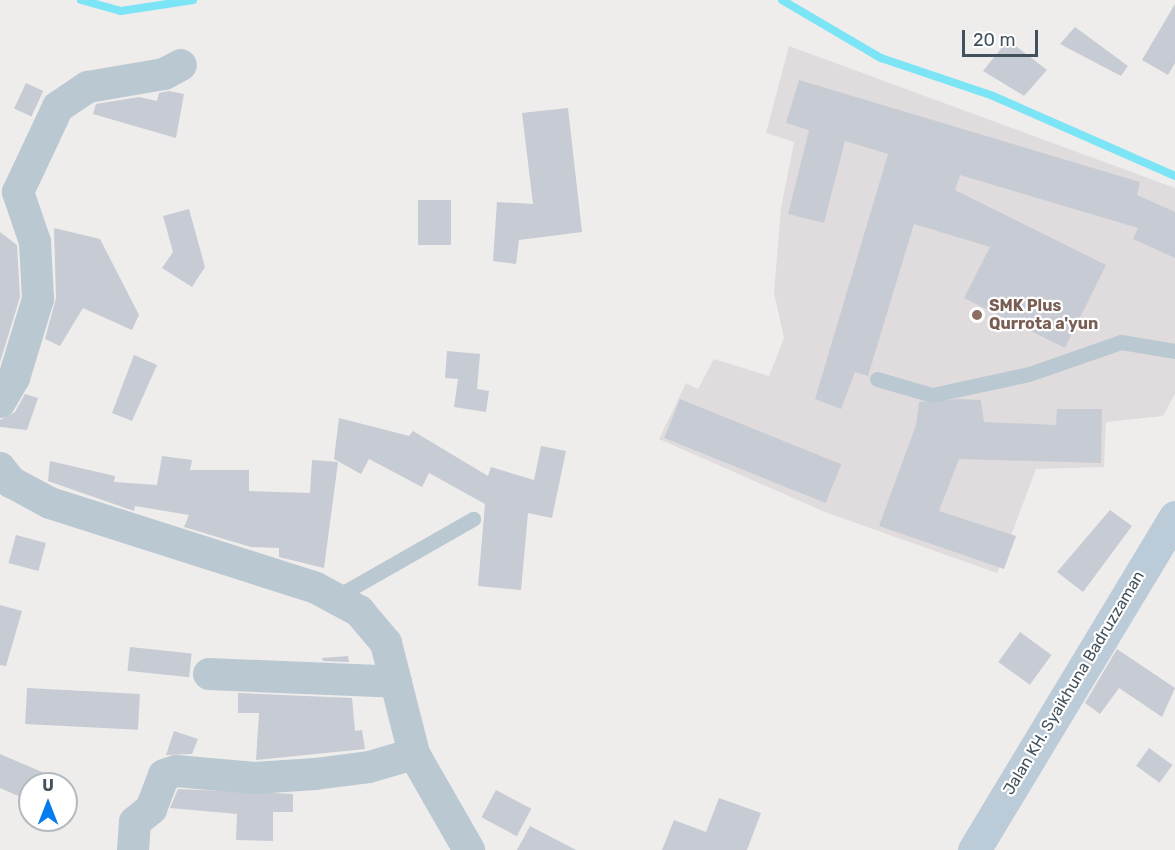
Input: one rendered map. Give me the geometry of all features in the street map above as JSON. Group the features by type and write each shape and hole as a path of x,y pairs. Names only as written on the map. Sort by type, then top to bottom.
{"main road":[{"name":"Jalan KH. Syaikhuna Badruzzaman","path":"974,850 1175,517"}],"street":[{"path":"0,402 14,378 38,299 35,242 18,192 58,107 88,87 164,74 180,65"},
{"path":"0,468 11,482 50,503 336,597 373,624 386,643 414,754 469,850"},
{"path":"209,674 396,682"},
{"path":"133,850 135,822 151,809 164,775 176,771 255,778 315,774 369,767 414,754"}],"lane":[{"path":"877,379 932,395 1029,374 1121,342 1175,351"},
{"path":"336,597 473,519"}],"shaded area":[{"name":"SMK Plus Qurrota a'yun","path":"789,46 1175,188 1175,394 1163,416 1106,422 1104,467 1036,469 997,573 825,512 659,439 686,383 698,389 714,359 769,376 784,338 774,293 781,208 794,142 766,133"}],"building":[{"path":"1175,4 1175,63 1168,75 1142,60"},
{"path":"1075,27 1128,66 1121,76 1060,44"},
{"path":"1008,40 1047,70 1024,96 983,71"},
{"path":"799,80 1140,182 1137,195 1175,212 1175,258 1133,239 1138,228 960,175 955,190 1106,265 1065,348 964,298 990,247 914,224 868,376 855,372 841,409 815,399 888,154 845,141 824,223 788,214 809,130 786,123"},
{"path":"26,83 43,91 31,116 14,108"},
{"path":"169,91 184,94 176,138 93,114 96,104 139,97 157,101 159,93"},
{"path":"568,108 582,232 519,240 516,264 493,261 497,202 533,204 522,113"},
{"path":"418,200 451,200 451,245 418,245"},
{"path":"189,209 205,267 192,287 162,268 173,252 163,216"},
{"path":"54,228 100,239 139,315 132,330 83,308 60,346 45,339 56,298"},
{"path":"0,232 17,245 20,297 0,362"},
{"path":"447,351 480,354 477,389 489,391 486,412 454,407 458,379 445,378"},
{"path":"134,355 157,365 132,421 112,413"},
{"path":"25,394 38,398 27,430 0,427 0,420 15,412"},
{"path":"680,399 841,464 826,503 664,438"},
{"path":"981,400 984,422 1056,425 1057,409 1102,409 1101,463 959,459 939,511 1016,536 1004,569 879,526 916,425 919,402"},
{"path":"339,418 409,436 413,431 488,476 491,467 534,480 541,446 566,451 552,518 528,513 521,590 478,586 485,504 429,473 422,487 369,459 361,474 334,459"},
{"path":"162,456 192,460 190,470 249,470 249,491 310,493 312,460 338,462 324,568 279,557 279,548 251,547 184,527 189,515 135,506 134,511 48,481 50,461 115,476 114,482 157,485"},
{"path":"1110,510 1132,526 1083,592 1057,572"},
{"path":"16,535 46,543 38,571 8,563"},
{"path":"0,605 22,611 6,666 0,665"},
{"path":"1020,632 1052,655 1030,685 998,662"},
{"path":"130,647 192,653 189,677 127,671"},
{"path":"1117,649 1175,688 1162,717 1119,688 1100,714 1085,703"},
{"path":"348,656 349,662 323,661 322,658"},
{"path":"27,688 140,694 138,730 25,724"},
{"path":"238,693 352,698 355,731 362,730 365,749 256,760 259,713 238,713"},
{"path":"174,731 198,739 192,754 166,755"},
{"path":"1149,748 1172,765 1160,783 1136,766"},
{"path":"0,754 42,772 18,772 18,796 0,788"},
{"path":"178,789 293,794 293,812 273,812 273,841 236,840 237,814 170,808"},
{"path":"496,790 531,809 517,836 481,817"},
{"path":"719,798 761,813 747,850 662,850 674,820 706,832"},
{"path":"530,826 576,850 517,850"}],"waterway":[{"path":"81,0 121,11 193,0"},
{"path":"782,0 881,58 993,96 1175,176"}],"place":[{"name":"SMK Plus Qurrota a'yun","path":"977,315"}]}
